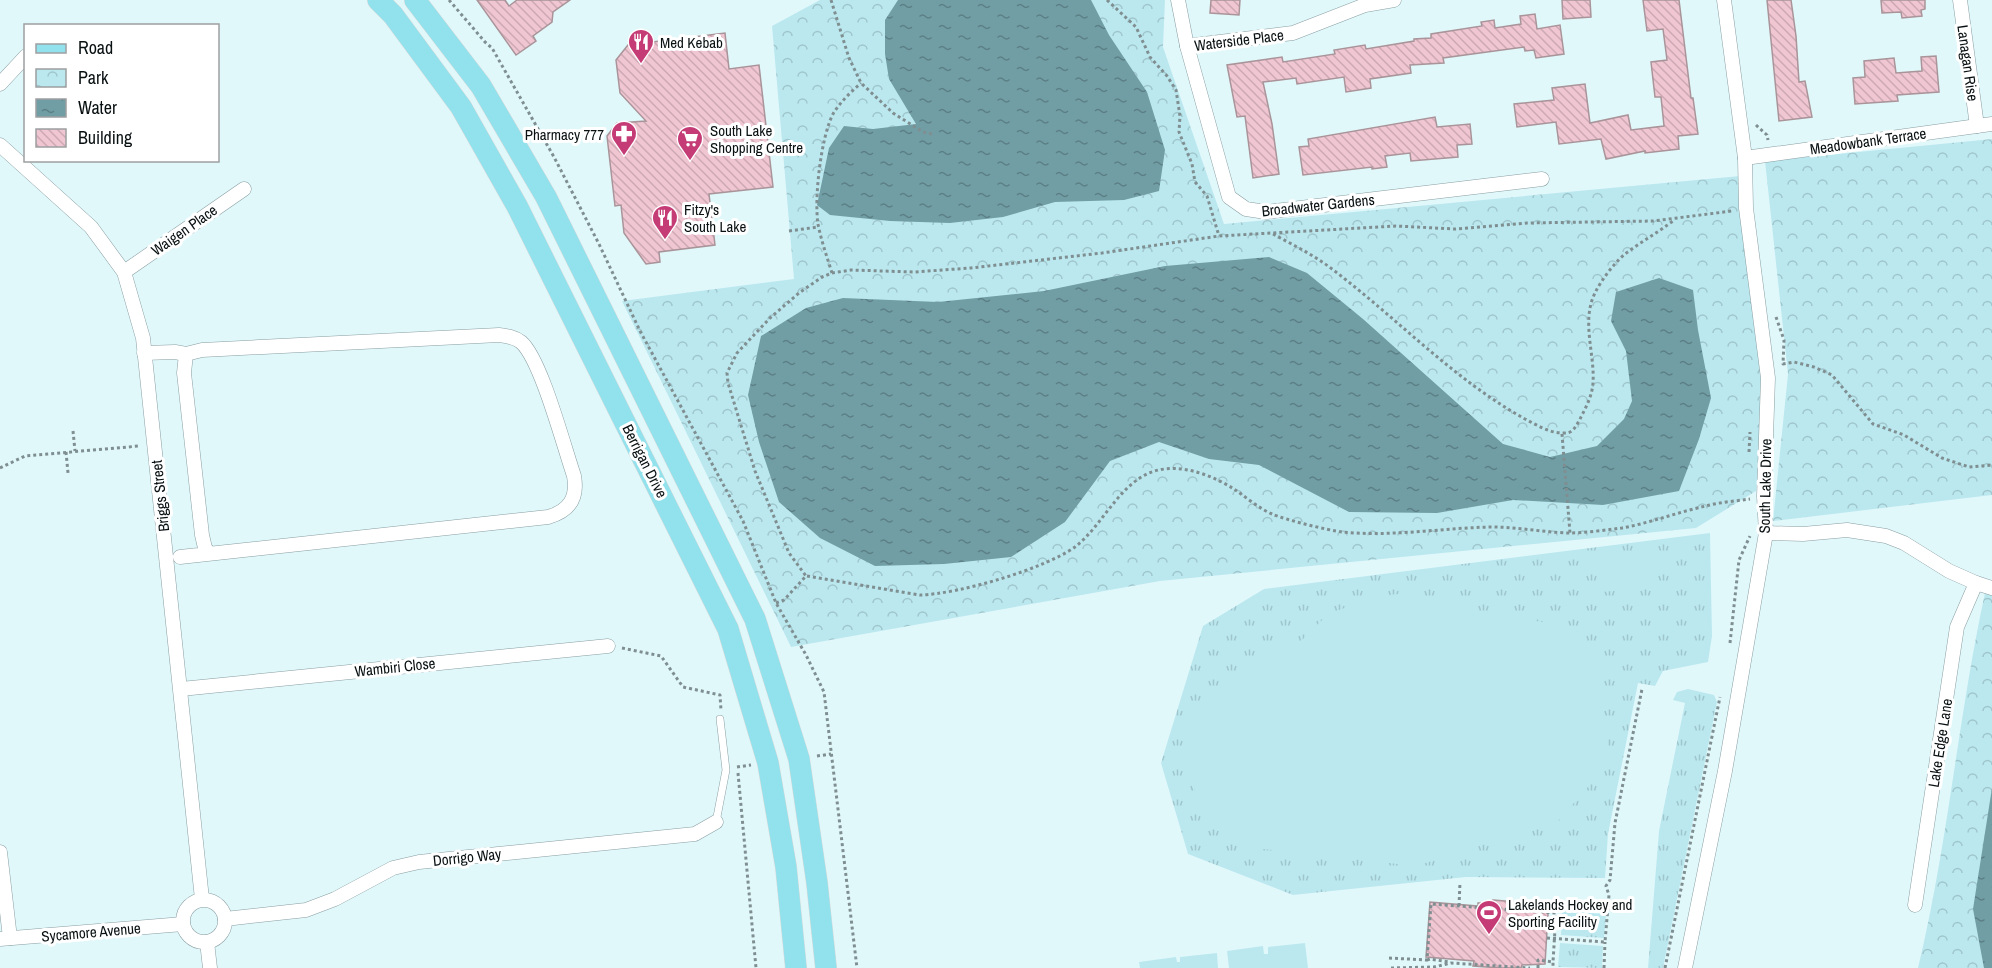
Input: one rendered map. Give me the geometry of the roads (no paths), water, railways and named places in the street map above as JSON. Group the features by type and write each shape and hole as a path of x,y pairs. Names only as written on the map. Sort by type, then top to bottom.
{"main road":[{"name":"Berrigan Drive","path":"378,0 393,15 461,107 517,206 728,629 768,763 786,867 796,968"},
{"name":"Berrigan Drive","path":"415,0 481,86 546,197 755,619 799,759 817,883 826,968"},
{"path":"562,296 588,282"}],"street":[{"path":"393,15 409,0"},
{"name":"Broadwater Gardens","path":"1178,0 1187,46 1229,197 1239,205 1252,211 1266,212 1542,179"},
{"name":"Waterside Place","path":"1187,46 1293,33 1366,2 1394,0"},
{"name":"South Lake Drive","path":"1685,968 1725,771 1764,496 1768,378 1746,208 1745,158 1725,0"},
{"name":"Lanagan Rise","path":"1960,0 1977,126"},
{"path":"0,84 24,58"},
{"name":"Meadowbank Terrace","path":"1745,158 1992,124"},
{"name":"Briggs Street","path":"0,145 91,228 124,272 143,338 202,899"},
{"name":"Waigen Place","path":"124,272 244,189"},
{"path":"144,353 186,354 202,350 508,336 519,340 534,358 574,476 576,489 568,507 548,517 180,557"},
{"path":"186,354 184,373 202,535 205,548 209,553"},
{"path":"1759,532 1803,534 1847,530 1886,536 1904,543 1949,571 1992,588"},
{"name":"Lake Edge Lane","path":"1915,905 1957,627 1976,583"},
{"name":"Wambiri Close","path":"181,689 608,646"},
{"name":"Dorrigo Way","path":"225,919 306,910 335,900 393,868 419,862 695,834 716,822"},
{"path":"0,852 5,939"},
{"path":"202,899 218,904 225,919 221,934 207,942 191,938 183,924 187,907 196,900 202,899"},
{"name":"Sycamore Avenue","path":"5,939 183,924"},
{"path":"207,942 210,968"}],"lane":[{"path":"716,822 726,770 720,719"}],"water":[{"path":"898,0 1091,0 1109,35 1147,92 1165,150 1159,191 1124,200 1055,202 1003,217 950,223 890,221 830,215 817,205 829,148 844,126 873,129 916,124 889,79 885,54 885,20"},
{"path":"1269,257 1307,273 1363,319 1503,444 1550,457 1597,446 1624,419 1632,401 1626,351 1611,321 1616,292 1659,278 1693,290 1711,398 1699,439 1679,491 1603,505 1513,500 1437,513 1349,512 1259,465 1209,459 1159,442 1110,461 1065,522 1011,557 944,564 875,566 820,538 779,502 759,442 748,395 761,336 806,308 843,298 938,302 1044,291 1165,266"},
{"path":"1992,788 1992,968 1984,968 1973,909"}],"place":[{"name":"Med Kebab","path":"641,65"},
{"name":"Pharmacy 777","path":"624,157"},
{"name":"South Lake Shopping Centre","path":"690,162"},
{"name":"Fitzy's South Lake","path":"665,241"},
{"name":"Lakelands Hockey and Sporting Facility","path":"1489,936"}]}
